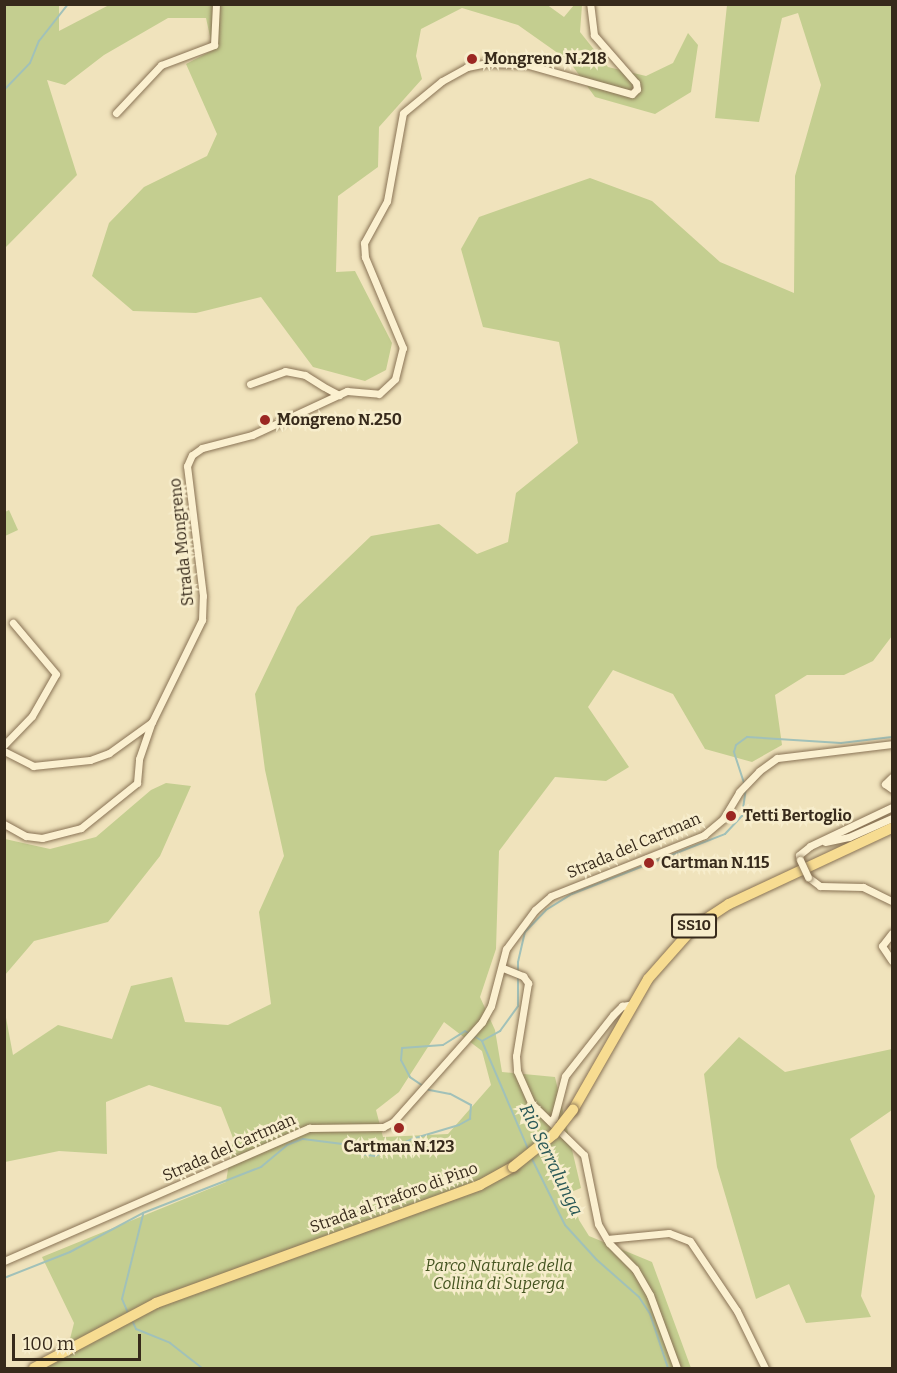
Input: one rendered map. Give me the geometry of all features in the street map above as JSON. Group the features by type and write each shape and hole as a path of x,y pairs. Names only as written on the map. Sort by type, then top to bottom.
{"main road":[{"name":"Strada al Traforo di Pino","path":"34,1368 156,1303 480,1185 513,1167 554,1134 573,1110 633,1004 661,961 710,914 892,828"}],"street":[{"path":"116,113 161,65 214,45 216,4"},
{"name":"Strada Mongreno","path":"4,824 26,836 42,837 81,828 132,790 152,722 199,631 203,614 189,460 202,448 252,435 347,391 379,394 389,387 403,348 365,257 364,243 387,201 403,113 442,81 467,67 487,63 525,64 632,94 638,89 636,83 594,35 590,4"},
{"path":"250,384 285,371 304,375 339,395"},
{"path":"4,745 32,716 56,674 13,623"},
{"path":"4,751 33,766 90,760 109,753 152,722"},
{"name":"Strada del Cartman","path":"4,1261 309,1128 383,1127 393,1122 476,1028 490,1006 503,968 506,949 535,910 551,896 704,835 723,819 739,792 759,771 777,758 793,754 870,750 892,744"},
{"path":"892,777 885,784 892,789"},
{"path":"892,807 810,846 799,855 808,877 820,886 863,887 892,902"},
{"path":"810,846 849,837 892,818"},
{"path":"892,933 882,945 892,961"},
{"path":"503,968 523,976 528,983 516,1056 517,1071 531,1103 584,1155 598,1224 607,1239 635,1269 650,1294 677,1368"},
{"path":"550,1121 554,1118 565,1076 613,1015 622,1006 633,1004"},
{"path":"607,1239 669,1233 690,1241 737,1311 765,1368"}],"green space":[{"path":"546,4 564,17 574,5 582,5 580,32 608,67 646,76 673,63 688,33 698,45 691,92 655,114 595,97 569,61 518,25 462,8 421,29 416,56 422,79 379,127 378,167 338,196 336,272 355,271 392,343 386,370 365,381 313,367 261,297 196,313 133,311 92,276 109,223 144,187 207,156 217,134 186,64 213,50 206,18 168,18 104,55 65,85 47,80 77,175 5,248 5,5 59,5 59,31 109,5"},
{"name":"Parco Naturale della Collina di Superga","path":"727,5 892,5 892,636 873,661 844,675 807,675 775,695 782,745 752,762 705,749 673,694 613,670 588,707 629,767 606,781 555,777 499,851 496,949 480,997 495,1030 502,1072 555,1077 581,1188 571,1192 579,1220 589,1236 652,1262 691,1368 41,1368 66,1355 74,1323 42,1257 226,1182 233,1138 221,1107 149,1085 106,1102 107,1154 59,1151 5,1162 4,1007 13,1055 58,1025 112,1039 131,986 172,977 185,1022 228,1025 271,1004 259,912 284,856 265,770 255,694 297,607 371,536 439,524 477,554 508,542 516,493 578,443 559,342 483,327 461,249 479,217 590,178 652,201 720,262 794,293 795,176 821,85 798,13 782,18 759,122 715,118","holes":["444,1022 482,1051 491,1085 448,1134 383,1137 376,1110 399,1092"]},
{"path":"9,510 18,530 5,536 5,512"},
{"path":"166,783 191,786 160,856 108,922 34,941 5,975 5,839 50,849 96,837 151,790"},
{"path":"739,1037 785,1072 892,1049 892,1110 850,1139 875,1196 861,1296 871,1317 806,1323 789,1284 756,1299 717,1167 704,1074"}],"waterway":[{"path":"4,90 30,63 39,41 68,4"},
{"path":"744,783 734,752 736,745 747,737 841,743 892,737"},
{"path":"482,1041 500,1031 518,1006 518,962 525,932 546,910 572,894 725,834 742,816 746,789"},
{"path":"4,1278 70,1252 143,1213 261,1167 287,1145 303,1139 343,1144 361,1154 375,1156 412,1139 459,1125 470,1119 471,1105 450,1094 429,1090 410,1077 401,1060 402,1048 443,1045 465,1031 482,1041"},
{"name":"Rio Serralunga","path":"482,1041 528,1149"},
{"name":"Rio Serralunga","path":"531,1157 565,1225 597,1260 639,1297 650,1314 668,1368"},
{"path":"128,1313 122,1299 143,1215"},
{"path":"132,1320 136,1329 170,1343 202,1368"}],"place":[{"name":"Mongreno N.218","path":"472,59"},
{"name":"Mongreno N.250","path":"265,420"},
{"name":"Tetti Bertoglio","path":"731,816"},
{"name":"Cartman N.115","path":"649,863"},
{"name":"Cartman N.123","path":"399,1128"}]}
